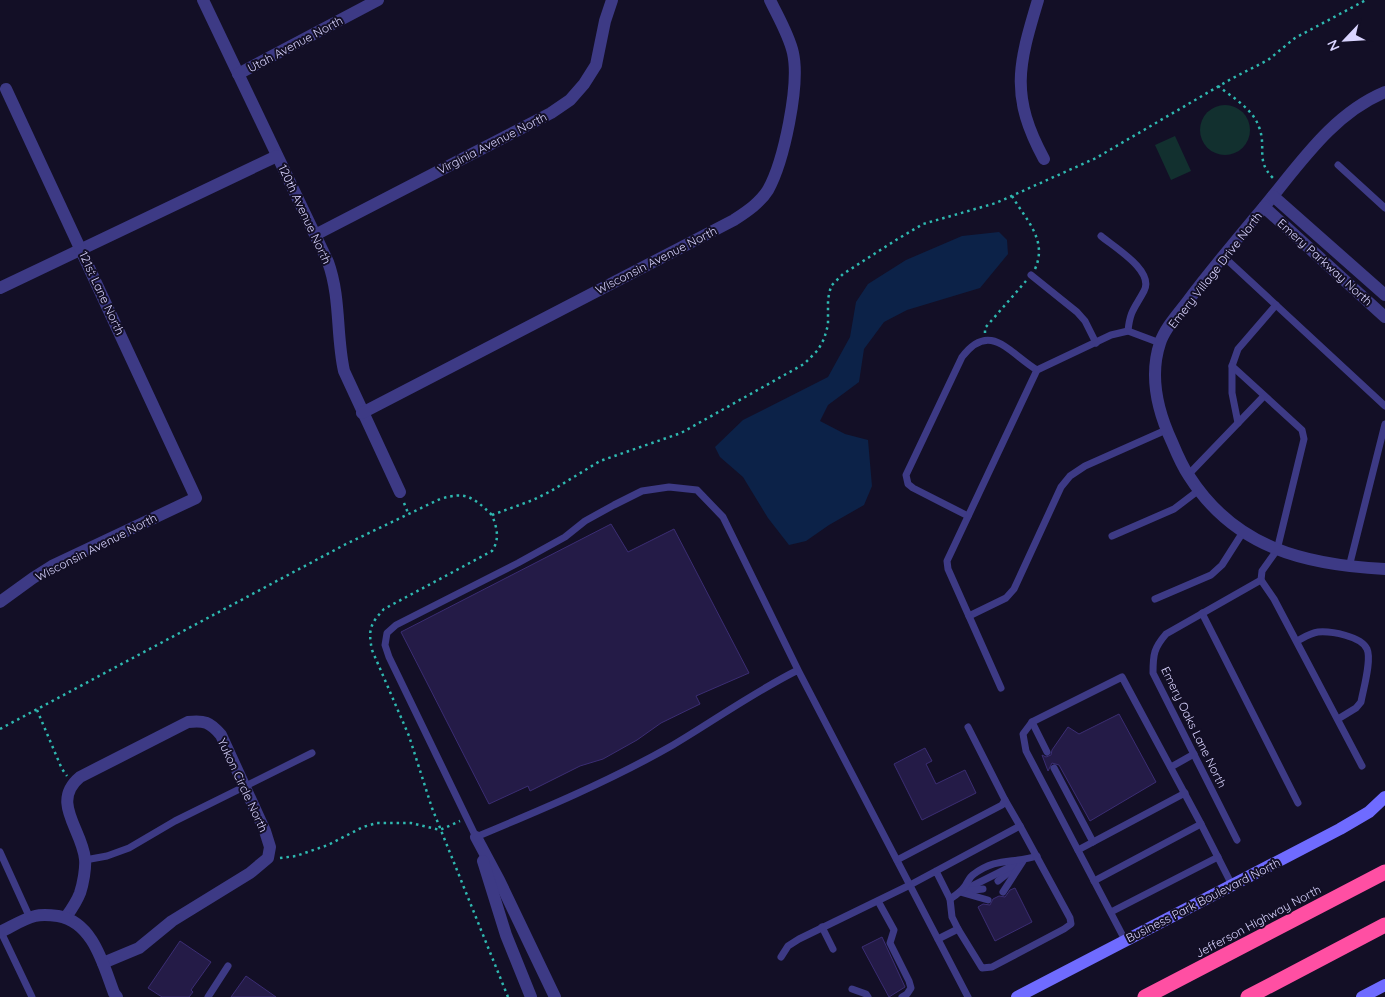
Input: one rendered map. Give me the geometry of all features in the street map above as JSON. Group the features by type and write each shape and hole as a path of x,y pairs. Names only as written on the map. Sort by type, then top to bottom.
{"highway":[{"name":"Jefferson Highway North","path":"1145,997 1385,872"},
{"path":"1248,997 1385,925"}],"street":[{"name":"120th Avenue North","path":"203,0 333,276 338,309 342,364 351,389 400,492"},
{"name":"Utah Avenue North","path":"238,74 378,0"},
{"name":"Virginia Avenue North","path":"315,235 551,113 570,100 584,84 596,65 605,21 612,0"},
{"name":"Wisconsin Avenue North","path":"362,413 734,220 752,208 767,192 777,170 783,149 796,70 793,51 770,0"},
{"path":"1038,0 1021,63 1020,90 1027,124 1044,160"},
{"name":"121st Lane North","path":"6,89 196,498"},
{"name":"Emery Village Drive North","path":"1385,93 1360,104 1337,123 1305,156 1223,256 1174,319 1160,343 1156,385 1159,408 1166,430 1188,475 1218,512 1258,542 1277,550 1330,564 1385,569"},
{"path":"0,288 277,156"},
{"name":"Emery Parkway North","path":"1277,191 1385,295"},
{"name":"Emery Parkway North","path":"1264,207 1385,317"},
{"name":"Wisconsin Avenue North","path":"0,602 52,566 196,498"},
{"name":"Yukon Circle North","path":"72,783 170,730 188,722 200,720 214,726 221,735 265,831 270,847 268,858"},
{"path":"66,917 80,893 85,860 80,840 66,803 67,793 72,783"},
{"name":"Business Park Boulevard North","path":"1017,997 1340,829 1368,812 1385,797"},
{"path":"476,837 506,934 531,997"},
{"path":"476,837 499,880 555,997"},
{"path":"103,964 139,948 172,921 250,873 268,858"},
{"path":"1,932 38,915 66,917 76,922 92,939 117,997"},
{"path":"1362,997 1385,985"}],"lane":[{"path":"1338,165 1385,208"},
{"path":"1101,236 1139,268 1146,279 1147,286 1131,312 1128,331"},
{"path":"1223,256 1385,406"},
{"path":"1031,275 1077,312 1085,321 1096,342"},
{"path":"1238,423 1232,393 1232,366 1238,349 1276,305"},
{"path":"1001,688 948,569 947,561 1037,370 1096,342 1128,331 1160,343"},
{"path":"968,516 913,488 908,484 906,475 962,357 969,348 977,342 992,340 1002,344 1037,370"},
{"path":"1232,366 1302,430 1304,439 1277,550 1262,571 1261,580 1274,599 1362,766"},
{"path":"1188,475 1264,396"},
{"path":"1349,567 1385,424"},
{"path":"970,616 1006,598 1014,589 1060,487 1070,476 1085,466 1166,430"},
{"path":"798,670 767,686 672,745 575,795 476,837 389,657 385,645 387,633 396,625 518,564 565,537 585,521 642,492 669,487 697,490 723,517 798,670 968,997"},
{"path":"1112,536 1174,509 1199,490"},
{"path":"1155,599 1211,575 1222,565 1243,532"},
{"name":"Emery Oaks Lane North","path":"1237,840 1153,673 1153,657 1156,645 1166,634 1261,580"},
{"path":"1202,613 1298,803"},
{"path":"1297,642 1318,632 1353,637 1361,641 1367,650 1368,658 1361,702 1356,708 1338,719"},
{"path":"1126,940 1026,750 1023,734 1032,722 1122,677 1171,766 1232,886"},
{"path":"1032,722 1047,752"},
{"path":"936,871 950,899 952,917 980,966 985,969 1071,924 1070,918 1005,800 968,727"},
{"path":"85,860 107,856 129,848 175,821 312,754"},
{"path":"1171,766 1194,754"},
{"path":"1054,768 1093,842"},
{"path":"1078,850 1185,793"},
{"path":"897,860 1002,806 1005,800"},
{"path":"1094,881 1201,824"},
{"path":"781,957 788,946 822,927 910,885 1020,826"},
{"path":"0,852 30,918"},
{"path":"950,899 1023,860 1037,856"},
{"path":"1111,912 1218,857"},
{"path":"960,892 972,875 993,863 1004,860 1023,860"},
{"path":"1023,860 1001,887 1023,860"},
{"path":"960,892 985,895"},
{"path":"878,900 894,930 890,943 909,981 910,988 907,994 902,997"},
{"path":"822,927 832,949"},
{"path":"938,940 958,928"},
{"path":"1,932 32,997"},
{"path":"208,997 228,966"},
{"path":"852,989 866,994 868,997"}],"path":[{"path":"492,515 533,500 600,461 680,433 798,368 818,350 824,340 828,325 829,290 843,274 923,224 976,210 1012,196 1105,153 1218,86 1268,60 1295,38 1366,0"},
{"path":"1218,86 1234,98 1255,119 1260,128 1262,138 1263,166 1277,191"},
{"path":"985,340 985,328 1031,275 1038,263 1040,254 1037,237 1012,196"},
{"path":"0,728 38,710 346,544 440,498 454,494 468,496 482,505 492,515 497,527 496,545 492,551 384,609 371,626 370,636 372,650 409,736 440,830 508,997"},
{"path":"38,710 62,768 72,783"},
{"path":"268,858 296,856 312,851 363,827 376,823 411,823 440,830 467,818"}],"green space":[{"path":"1220,105 1230,105 1243,112 1250,125 1250,135 1243,148 1230,155 1220,155 1211,151 1204,144 1200,135 1200,125 1204,116 1211,109"},
{"path":"1175,136 1191,171 1171,180 1155,145"}],"water":[{"path":"999,232 1007,240 1008,254 980,288 907,310 884,322 864,349 859,382 828,405 820,421 845,434 868,440 872,486 864,505 806,541 789,545 768,518 743,477 720,457 715,447 743,420 828,377 850,337 856,302 868,284 906,260 962,236"}],"building":[{"path":"611,524 628,552 674,529 749,673 696,696 700,704 661,723 637,740 603,759 580,766 530,791 528,786 489,804 401,632"},
{"path":"1119,714 1156,782 1090,821 1059,765 1052,763 1048,771 1042,755 1046,757 1051,755 1052,750 1068,727 1079,734"},
{"path":"925,748 932,761 926,764 936,784 965,770 976,793 922,820 894,764"},
{"path":"1015,888 1032,922 995,941 978,907 983,904 990,905 993,899 999,896 1005,897 1010,890"},
{"path":"882,937 905,987 889,997 862,947"},
{"path":"180,941 211,962 191,990 193,992 189,997 162,997 148,988"},
{"path":"246,976 276,997 231,997"}]}
